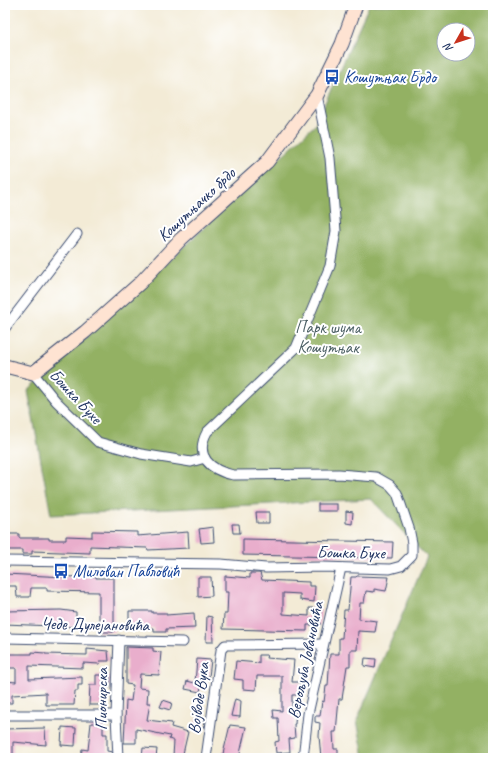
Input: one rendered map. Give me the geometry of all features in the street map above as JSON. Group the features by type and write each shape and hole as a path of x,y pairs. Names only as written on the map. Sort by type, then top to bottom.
{"street":[{"name":"Кошутњачко брдо","path":"33,373 84,332 140,283 181,239 262,167 317,95 342,44 356,5"},
{"path":"205,458 202,450 202,441 207,432 296,348 330,266 336,231 330,158 317,95"},
{"path":"5,328 77,234"},
{"path":"5,366 33,373"},
{"name":"Бошка Бухе","path":"5,561 221,564 266,568 390,569 401,566 412,555 409,528 397,493 390,485 376,477 339,474 233,475 217,470 205,458 191,462 156,456 98,442 56,401 33,373"},
{"name":"Верољуба Јовановића","path":"303,758 308,714 341,568"},
{"name":"Чеде Дулејановића","path":"5,638 183,642"},
{"name":"Пионирска","path":"118,640 116,715 118,758"},
{"name":"Војводе Вука","path":"206,758 221,650 225,645 323,644"},
{"path":"5,715 116,715"}],"green space":[{"name":"Парк шума Кошутњак","path":"369,5 493,5 493,758 364,758 357,720 427,557 371,499 51,515 28,391 315,125"}],"building":[{"path":"318,504 337,504 337,511 318,511"},
{"path":"346,511 353,512 352,524 346,523"},
{"path":"256,512 269,512 269,523 257,523"},
{"path":"232,524 239,524 240,533 233,533"},
{"path":"213,527 214,542 201,543 199,529"},
{"path":"92,531 137,532 137,536 188,532 189,548 148,550 147,548 90,546 90,553 32,551 32,554 22,554 22,550 5,550 5,538 8,538 8,534 19,534 19,538 49,538 49,540 66,540 66,536 92,537"},
{"path":"243,539 393,542 392,558 243,555"},
{"path":"250,573 260,573 262,580 309,582 309,586 315,586 314,602 300,600 300,594 283,593 283,614 309,616 309,608 321,608 320,625 307,625 307,631 223,629 224,614 227,614 228,592 225,592 225,576 250,578"},
{"path":"5,574 66,577 96,576 96,578 114,578 114,632 99,632 99,592 47,591 47,588 31,588 30,597 17,597 16,586 5,586"},
{"path":"198,577 211,577 212,596 198,597"},
{"path":"351,577 389,577 386,591 374,589 374,592 366,591 364,603 360,603 359,619 377,621 375,632 358,631 357,650 350,650 350,666 347,666 342,699 339,699 336,732 333,732 334,749 338,749 338,758 321,758 319,736 320,723 315,722 315,716 320,716 326,686 328,686 330,654 339,654 339,638 342,638 344,610 348,610"},
{"path":"61,610 76,612 76,627 5,624 5,611"},
{"path":"129,611 152,611 152,613 166,613 166,615 194,613 195,628 166,629 166,632 154,632 154,628 129,628"},
{"path":"207,616 212,617 213,642 206,642"},
{"path":"126,647 153,648 153,651 161,652 159,675 140,674 139,688 148,689 147,703 150,703 147,720 172,723 171,727 188,732 182,758 173,756 174,741 169,739 170,736 136,729 136,743 124,743 126,700 131,701 133,685 126,684"},
{"path":"87,649 108,651 109,661 100,661 99,664 83,663 83,668 29,666 29,679 82,677 82,685 78,685 78,691 75,691 74,705 46,705 46,693 12,695 12,703 5,703 5,681 16,682 16,668 5,668 5,654 32,654 32,652 45,654 87,655"},
{"path":"259,655 267,655 266,658 294,660 292,682 300,682 300,695 292,695 292,711 296,711 294,724 295,738 289,739 290,752 276,753 275,742 279,741 278,718 274,718 273,710 282,711 282,676 257,676 256,690 243,689 243,680 234,679 236,661 259,663"},
{"path":"365,658 376,659 375,668 364,666"},
{"path":"197,659 211,660 209,677 203,676 200,692 185,689 187,681 195,683"},
{"path":"96,675 110,675 110,687 104,687 103,705 89,705 90,685 96,685"},
{"path":"235,699 241,701 240,717 231,716"},
{"path":"163,700 172,703 170,710 160,707"},
{"path":"197,718 205,720 204,727 195,725"},
{"path":"91,723 103,723 103,734 107,734 107,751 112,752 112,758 81,758 82,749 88,750"},
{"path":"230,725 246,727 239,758 222,758"},
{"path":"62,727 76,728 75,746 61,745"},
{"path":"45,728 46,745 13,742 13,758 5,758 5,729"},
{"path":"143,748 157,749 156,758 142,758"}],"place":[{"name":"Кошутњак Брдо","path":"332,77"},
{"name":"Милован Павловић","path":"61,571"}]}
